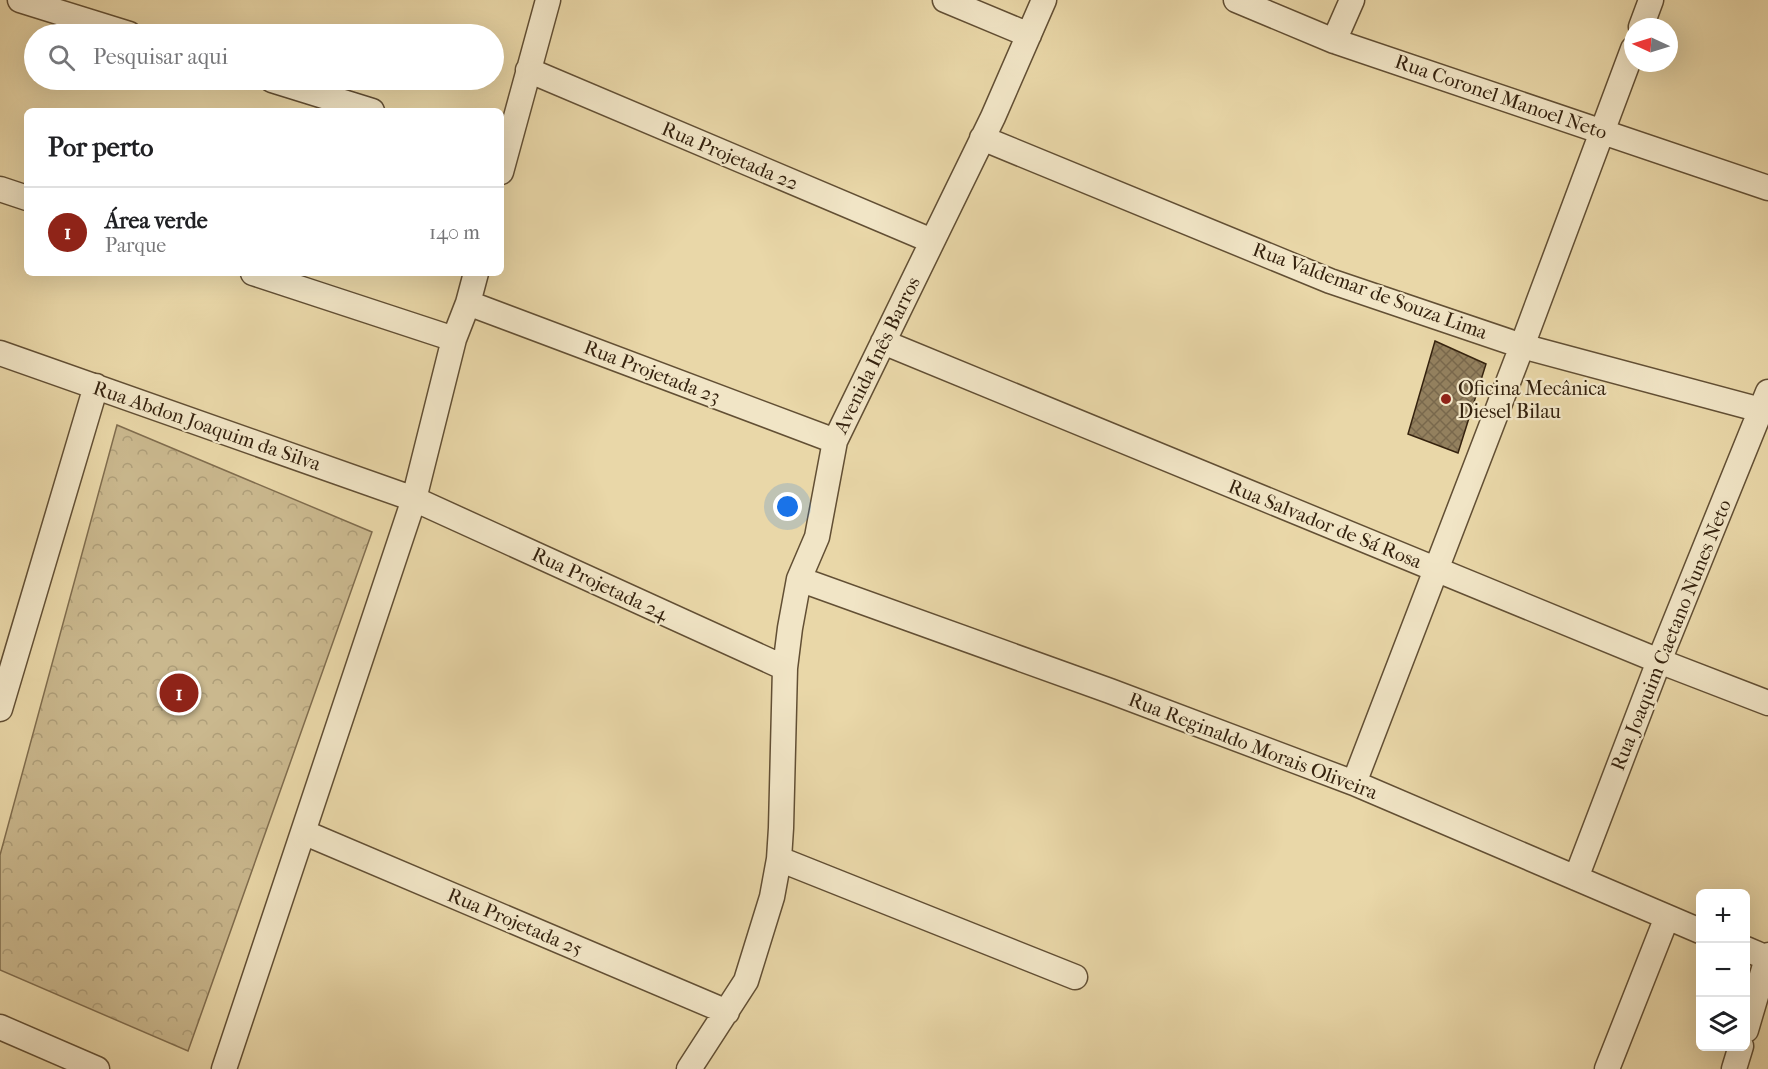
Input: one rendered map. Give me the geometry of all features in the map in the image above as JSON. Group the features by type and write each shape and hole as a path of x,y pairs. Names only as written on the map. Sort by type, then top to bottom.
{"street":[{"path":"20,0 97,24"},
{"path":"504,155 548,0"},
{"path":"945,0 1029,35"},
{"name":"Avenida Inês Barros","path":"689,1069 746,981 772,897 779,859 784,777 785,668 798,579 817,537 835,441 982,138 1044,0"},
{"name":"Rua Coronel Manoel Neto","path":"1236,0 1334,41 1768,189"},
{"path":"1334,41 1352,0"},
{"path":"1644,18 1651,0"},
{"name":"Rua Projetada 22","path":"528,70 932,241"},
{"path":"1354,783 1437,570 1625,72"},
{"path":"304,90 362,108"},
{"name":"Rua Valdemar de Souza Lima","path":"982,138 1330,281 1522,346 1766,404"},
{"path":"0,189 24,197"},
{"path":"262,276 454,339"},
{"path":"225,1069 414,499 454,339 475,276"},
{"name":"Rua Projetada 23","path":"468,303 835,441"},
{"name":"Rua Salvador de Sá Rosa","path":"883,342 1659,661 1768,703"},
{"name":"Rua Abdon Joaquim da Silva","path":"0,353 414,499"},
{"path":"0,708 96,386"},
{"name":"Rua Joaquim Caetano Nunes Neto","path":"1576,878 1659,661 1766,404"},
{"name":"Rua Projetada 24","path":"414,499 785,668"},
{"name":"Rua Reginaldo Morais Oliveira","path":"798,579 1087,682 1354,783 1696,929"},
{"name":"Rua Projetada 25","path":"303,832 727,1012"},
{"path":"779,859 1074,977"},
{"path":"1607,1069 1666,917"},
{"path":"1750,950 1768,957 1750,1017"},
{"path":"0,1027 97,1069"},
{"path":"1734,1069 1740,1051"}],"green space":[{"path":"117,425 372,532 188,1051 0,970 0,855"}],"building":[{"name":"Oficina Mecânica Diesel Bilau","path":"1435,341 1486,364 1458,453 1408,434"}],"place":[{"name":"Oficina Mecânica Diesel Bilau","path":"1446,399"},
{"name":"Área verde","path":"179,693"}]}
